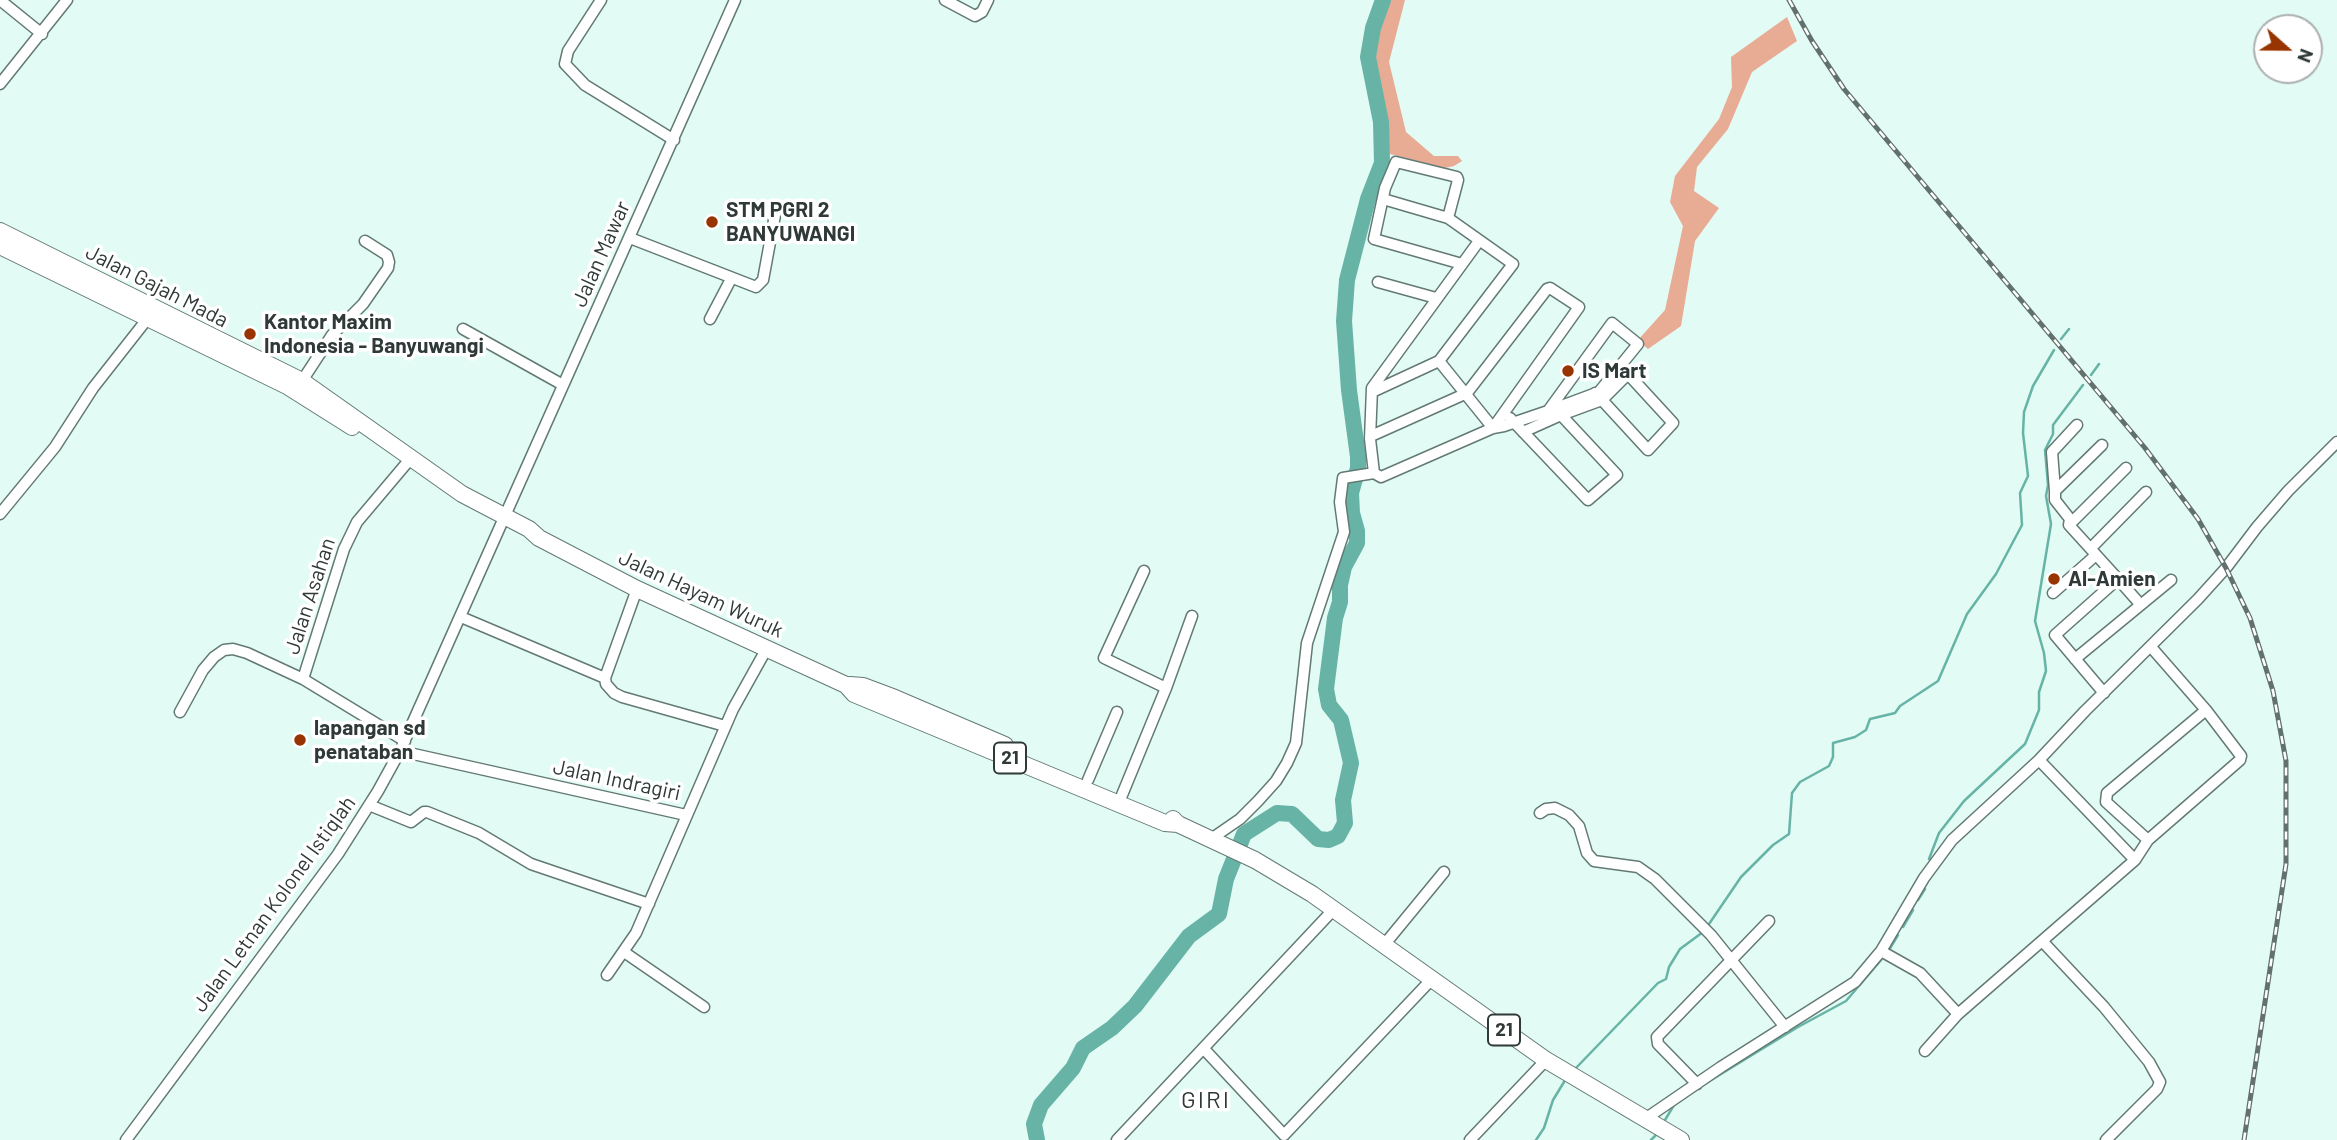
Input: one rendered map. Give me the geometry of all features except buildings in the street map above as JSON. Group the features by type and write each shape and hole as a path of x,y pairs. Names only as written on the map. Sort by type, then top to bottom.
{"highway":[{"name":"Jalan Gajah Mada","path":"0,232 302,381 407,462 503,521"},
{"name":"21","path":"0,246 308,398 407,462 449,499 480,515 503,521"},
{"name":"Jalan Hayam Wuruk","path":"503,521 532,531 539,538 637,589 846,685 854,694 1165,823 1178,824"},
{"name":"Jalan Hayam Wuruk","path":"846,685 856,684 895,698 1168,815 1178,824 1255,860 1335,908"},
{"name":"21","path":"1335,908 1431,980 1546,1060 1681,1140"}],"street":[{"path":"0,0 42,34"},
{"path":"0,84 67,0"},
{"path":"601,0 568,51 565,64 584,85 674,140"},
{"name":"Jalan Mawar","path":"503,521 735,0"},
{"path":"945,0 975,16 982,12 988,0"},
{"path":"1448,218 1457,177 1397,162 1382,199 1374,239 1462,264"},
{"path":"1372,392 1440,361 1513,264 1448,218 1382,199"},
{"path":"630,238 753,287 760,285 764,273 775,215"},
{"path":"302,381 332,335 363,304 388,268 387,255 365,241"},
{"path":"1369,474 1372,388 1479,241"},
{"path":"710,319 732,279"},
{"path":"1378,282 1436,298"},
{"path":"1371,436 1466,393 1550,288 1579,307 1493,428"},
{"path":"0,514 55,447 93,388 148,318"},
{"path":"1548,411 1612,323 1638,344 1602,388 1598,397"},
{"path":"463,329 563,385"},
{"path":"1440,361 1493,428"},
{"path":"1523,432 1598,397 1628,374 1673,423 1648,450 1598,397"},
{"path":"1216,841 1276,781 1296,743 1307,643 1344,532 1340,502 1343,477 1369,474 1381,477 1493,428 1598,397"},
{"path":"1503,411 1588,500 1617,475 1561,415"},
{"path":"2069,525 2070,519 2055,500 2052,452 2077,425"},
{"path":"1645,1119 1855,982 1881,951 1924,878 1952,839 2039,760 2151,647 2226,568 2288,491 2337,442"},
{"path":"2055,491 2102,445"},
{"name":"Jalan Asahan","path":"403,746 303,679 344,549 357,522 407,462"},
{"path":"2069,525 2126,468"},
{"path":"2053,593 2146,492"},
{"name":"Jalan Letnan Kolonel Istiqlah","path":"126,1140 338,854 369,805 403,746 503,521"},
{"path":"2069,525 2140,604"},
{"path":"1144,571 1104,658 1166,688"},
{"path":"2104,693 2056,637 2056,633 2118,579"},
{"path":"2078,661 2140,604 2171,580"},
{"path":"608,685 637,589"},
{"path":"1122,795 1192,616"},
{"path":"461,617 608,685 725,726"},
{"path":"1925,1051 1958,1014 2135,860 2148,840 2240,760 2241,756 2206,710 2151,647"},
{"name":"Jalan Indragiri","path":"403,746 686,815 733,709 767,648"},
{"path":"180,712 204,670 214,657 224,650 233,649 247,653 303,679"},
{"path":"2148,840 2106,802 2107,793 2206,710"},
{"path":"1088,780 1117,712"},
{"path":"2039,760 2135,860"},
{"path":"369,805 411,822 427,812 479,833 531,864 649,904"},
{"path":"1540,813 1555,808 1569,815 1580,830 1587,853 1592,859 1604,864 1632,866 1644,870 1673,895 1711,935 1784,1027"},
{"path":"607,975 636,933 686,815"},
{"path":"1384,945 1444,872"},
{"path":"1117,1140 1335,908"},
{"path":"1697,1084 1658,1044 1657,1037 1769,921"},
{"path":"2043,942 2104,1007 2149,1062 2160,1082 2157,1089 2106,1140"},
{"path":"1881,951 1920,973 1958,1014"},
{"path":"624,952 704,1007"},
{"path":"1204,1049 1287,1138 1431,980"},
{"path":"1470,1140 1546,1060"}],"shaded area":[{"path":"1383,0 1405,0 1389,62 1406,132 1434,156 1458,156 1462,161 1454,166 1445,168 1382,152 1381,122 1368,57 1373,28"},
{"path":"1787,17 1797,41 1752,72 1728,129 1697,167 1694,191 1719,208 1695,241 1681,326 1648,349 1638,340 1665,310 1683,226 1670,202 1675,176 1719,119 1732,87 1731,57"}],"waterway":[{"path":"1037,1140 1034,1124 1041,1105 1073,1068 1083,1048 1112,1028 1135,1006 1189,936 1219,914 1226,879 1244,834 1277,813 1292,814 1318,839 1329,840 1338,836 1345,823 1343,800 1351,763 1341,720 1329,705 1326,689 1335,618 1340,602 1340,585 1344,567 1357,543 1351,493 1358,457 1344,321 1347,280 1368,199 1382,163 1381,122 1368,57 1373,28 1383,0"},
{"path":"2061,339 2069,329"},
{"path":"1707,927 1741,877 1773,845 1789,834 1792,793 1800,782 1829,766 1833,757 1833,743 1855,737 1866,730 1870,719 1895,713 1900,706 1938,681 1967,614 1996,574 2022,525 2020,493 2028,476 2023,433 2024,412 2033,386 2054,350"},
{"path":"2091,375 2099,364"},
{"path":"1929,859 1939,833 1964,801 2025,744 2039,710 2039,692 2046,671 2035,621 2051,524 2046,496 2048,485 2045,450 2053,434 2053,425 2083,385"},
{"path":"1918,900 1925,889"},
{"path":"1903,927 1913,910"},
{"path":"1574,1070 1658,983 1666,979 1669,967 1680,949 1703,932"},
{"path":"1889,950 1898,935"},
{"path":"1703,1085 1846,1001 1881,960"},
{"path":"1536,1140 1564,1082"},
{"path":"1665,1120 1674,1105"},
{"path":"1651,1140 1656,1135"}],"railway":[{"path":"1789,0 1844,89 2145,448 2198,519 2250,618 2273,691 2286,761 2286,864 2244,1140"}],"place":[{"name":"STM PGRI 2 BANYUWANGI","path":"712,222"},
{"name":"Kantor Maxim Indonesia - Banyuwangi","path":"250,334"},
{"name":"IS Mart","path":"1568,371"},
{"name":"Al-Amien","path":"2054,579"},
{"name":"lapangan sd penataban","path":"300,740"}],"district":[{"name":"GIRI","path":"1206,1100"}]}
